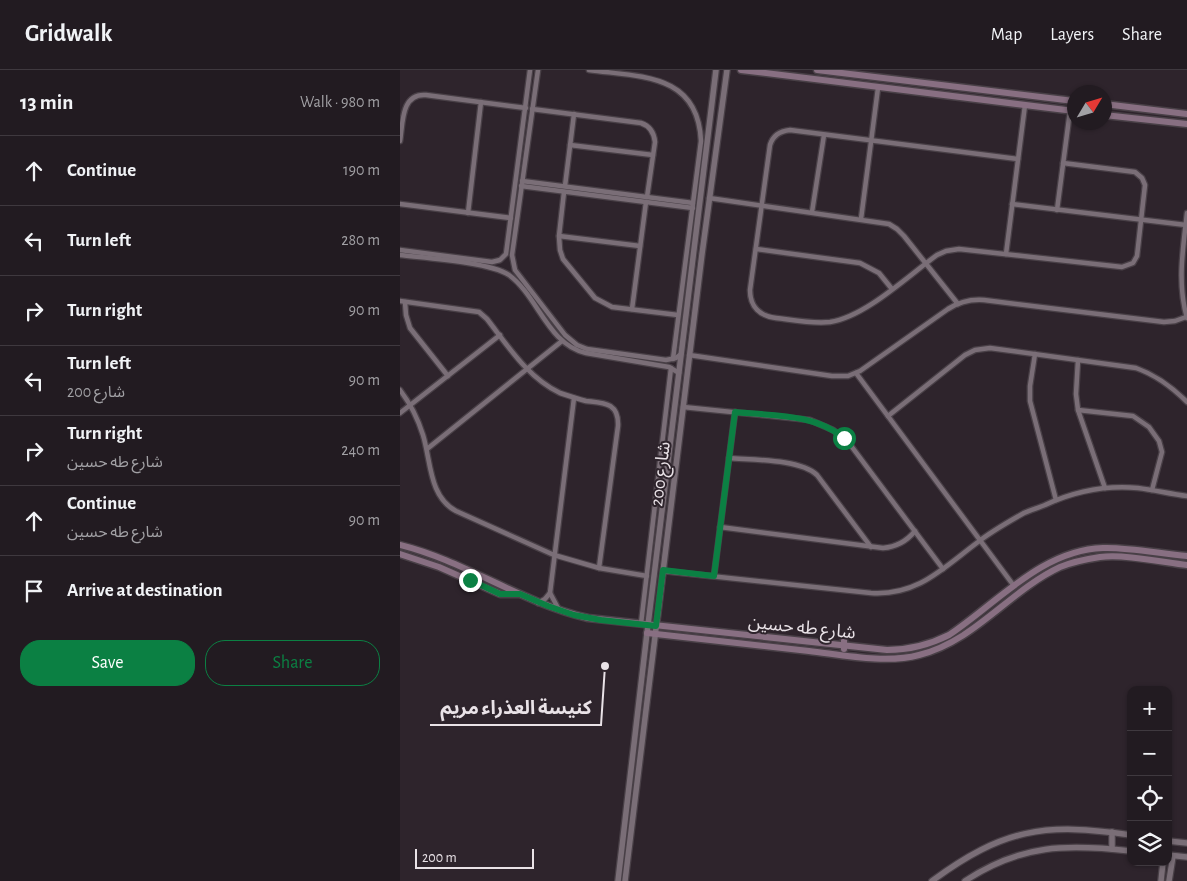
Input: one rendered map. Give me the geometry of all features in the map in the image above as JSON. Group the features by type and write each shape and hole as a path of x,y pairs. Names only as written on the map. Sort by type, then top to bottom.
{"main road":[{"path":"741,70 1067,110"},
{"path":"817,70 1067,99"},
{"path":"1112,105 1187,114"},
{"path":"1112,116 1187,124"},
{"name":"شارع طه حسين","path":"400,546 430,555 538,603 561,611 656,630 879,658 905,658 945,646 973,629 1045,575 1073,563 1102,557 1120,557 1187,565"},
{"name":"شارع طه حسين","path":"656,630 895,650 926,645 949,635 1014,586 1049,563 1074,553 1105,548 1187,556"},
{"path":"400,554 433,564 500,594 520,594"},
{"path":"844,637 844,655"}],"street":[{"path":"530,70 529,108 512,254 513,266 565,335 577,345 588,349 666,360 673,359 682,354"},
{"path":"400,250 496,261 506,254 529,108 538,70"},
{"path":"588,70 652,78 670,86 686,98 697,118 700,142 673,359"},
{"name":"شارع 200","path":"618,881 645,628 682,354 716,70"},
{"name":"شارع 200","path":"625,881 709,198 727,70"},
{"path":"861,219 878,88"},
{"path":"400,141 405,107 416,96 422,95 646,124 654,137 653,155 632,309"},
{"path":"468,213 482,102"},
{"path":"1006,254 1025,105"},
{"path":"574,114 559,236 559,246 564,259 595,298 612,307 678,315"},
{"path":"1018,159 787,130 781,132 774,137 770,144 750,297 756,309 767,316 815,322 835,321 859,312 926,263 942,253 958,248 1122,267 1128,266 1137,256 1145,185 1142,178 1135,172 1063,163"},
{"path":"1057,210 1069,130"},
{"path":"812,212 824,135"},
{"path":"570,145 653,155"},
{"path":"521,184 700,206"},
{"path":"709,198 885,223 897,229 958,304"},
{"path":"400,204 511,218"},
{"path":"1012,204 1186,225"},
{"path":"690,355 843,377 856,373 958,304 973,300 1164,322 1187,318 1180,280 1187,213"},
{"path":"559,236 640,246"},
{"path":"756,249 860,263 879,273 892,289"},
{"path":"400,255 485,266 502,271 516,281 567,346 579,352 672,368 679,372"},
{"path":"448,376 410,328 403,301 475,311 484,315 528,368 544,383 574,398 606,403 614,410 618,420 599,568"},
{"path":"400,413 500,335"},
{"path":"427,449 562,341"},
{"path":"888,416 970,352 990,348 1136,368 1149,372 1187,402"},
{"path":"1035,354 1030,386 1030,401 1056,500"},
{"path":"1078,360 1076,394 1078,410 1105,488"},
{"path":"645,628 647,576 672,368"},
{"path":"856,373 1014,586"},
{"path":"400,390 422,432 436,490 448,505 456,511 554,555 599,568 647,576"},
{"path":"561,611 554,603 550,593 574,398"},
{"path":"683,407 810,420 833,430 849,443 943,569"},
{"path":"1078,410 1133,416 1149,427 1159,441 1162,452 1152,490"},
{"path":"714,576 735,412"},
{"path":"729,458 797,464 808,468 817,475 871,547"},
{"path":"663,570 883,593 917,586 943,569 980,540 1025,512 1080,492 1129,487 1187,496"},
{"path":"720,527 883,548 896,546 906,540 914,531"},
{"path":"538,603 550,593"},
{"path":"932,881 981,849 1014,835 1059,829 1127,834"},
{"path":"1112,832 1112,849"},
{"path":"1172,842 1187,844"},
{"path":"965,881 999,862 1030,852 1062,847 1127,851"},
{"path":"1172,856 1187,858"},
{"path":"1161,881 1163,866"},
{"path":"1169,881 1170,866"}],"place":[{"name":"كنيسة العذراء مريم","path":"605,666"}],"route":[{"path":"470,580 500,594 520,594 574,615 656,626 663,570 714,576 735,412 810,420 828,426 844,438"}]}
